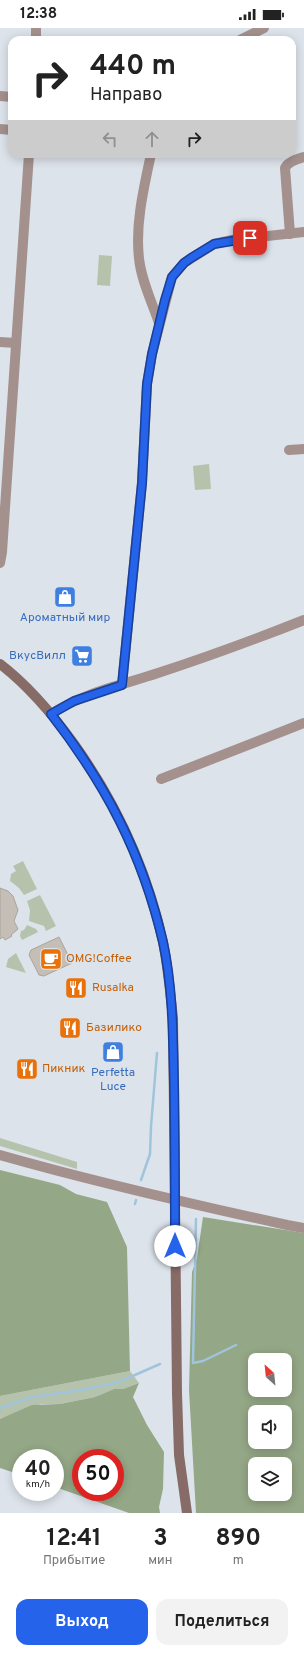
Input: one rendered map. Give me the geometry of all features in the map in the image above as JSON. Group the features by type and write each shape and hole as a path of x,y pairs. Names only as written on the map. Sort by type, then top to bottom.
{"main road":[{"path":"0,664 29,690 51,714 94,773 124,827 139,862 147,884 163,942 168,968 173,1018 177,1393 179,1455 187,1513"}],"street":[{"path":"248,36 264,28"},
{"path":"290,234 285,168 290,162 304,157"},
{"path":"0,563 3,540 29,158"},
{"path":"150,158 142,200 139,258 142,276 159,323"},
{"path":"122,685 142,483 147,384 159,323 172,277 184,263 214,244 232,240 304,232"},
{"path":"0,342 16,343"},
{"path":"289,450 304,449"},
{"path":"51,714 74,701 212,656 304,620"},
{"path":"161,780 304,723"},
{"path":"0,1155 63,1173 175,1200 304,1228"}],"green space":[{"path":"99,255 112,256 110,286 97,285"},
{"path":"209,464 211,489 195,490 193,466"},
{"path":"23,861 37,889 24,895 19,888 10,881 11,874 16,871 13,866"},
{"path":"40,895 56,926 46,931 44,926 29,921 30,910 27,901"},
{"path":"27,925 36,929 38,932 22,940 20,936 21,931 24,930"},
{"path":"16,953 26,973 6,967 8,959"},
{"path":"0,1138 77,1162 77,1169 0,1146"},
{"path":"0,1170 60,1185 76,1194 107,1202 127,1247 130,1371 0,1396"},
{"path":"203,1217 304,1233 304,1513 196,1513 189,1390 192,1272 197,1258"},
{"path":"130,1371 139,1383 123,1389 114,1389 95,1397 60,1404 41,1404 0,1419 0,1396"},
{"path":"139,1383 133,1397 147,1425 164,1452 163,1489 159,1507 160,1513 129,1513 95,1501 124,1501 124,1449 72,1449 72,1493 64,1490 64,1449 12,1449 12,1472 0,1468 0,1419 32,1405 60,1404 95,1397 114,1389 123,1389"}],"building":[{"path":"0,888 8,891 13,896 18,910 14,921 18,929 11,935 12,936 5,940 3,937 0,939"},
{"name":"OMG!Coffee","path":"59,937 72,963 44,976 39,975 29,955 31,950"}],"waterway":[{"path":"141,1180 150,1154 157,1053"},
{"path":"135,1204 136,1200"},
{"path":"196,1219 193,1363 203,1361 236,1345"},
{"path":"0,1408 33,1397 81,1390 119,1382 160,1364"}],"place":[{"name":"Ароматный мир","path":"65,597"},
{"name":"ВкусВилл","path":"82,656"},
{"name":"OMG!Coffee","path":"51,959"},
{"name":"Rusalka","path":"76,988"},
{"name":"Базилико","path":"70,1028"},
{"name":"Perfetta Luce","path":"113,1052"},
{"name":"Пикник","path":"27,1069"}],"route":[{"path":"175,1246 173,1018 168,968 163,942 149,891 139,862 124,827 94,773 51,714 62,706 74,701 122,685 142,483 147,384 162,311 172,277 184,263 214,244 250,238"}]}
